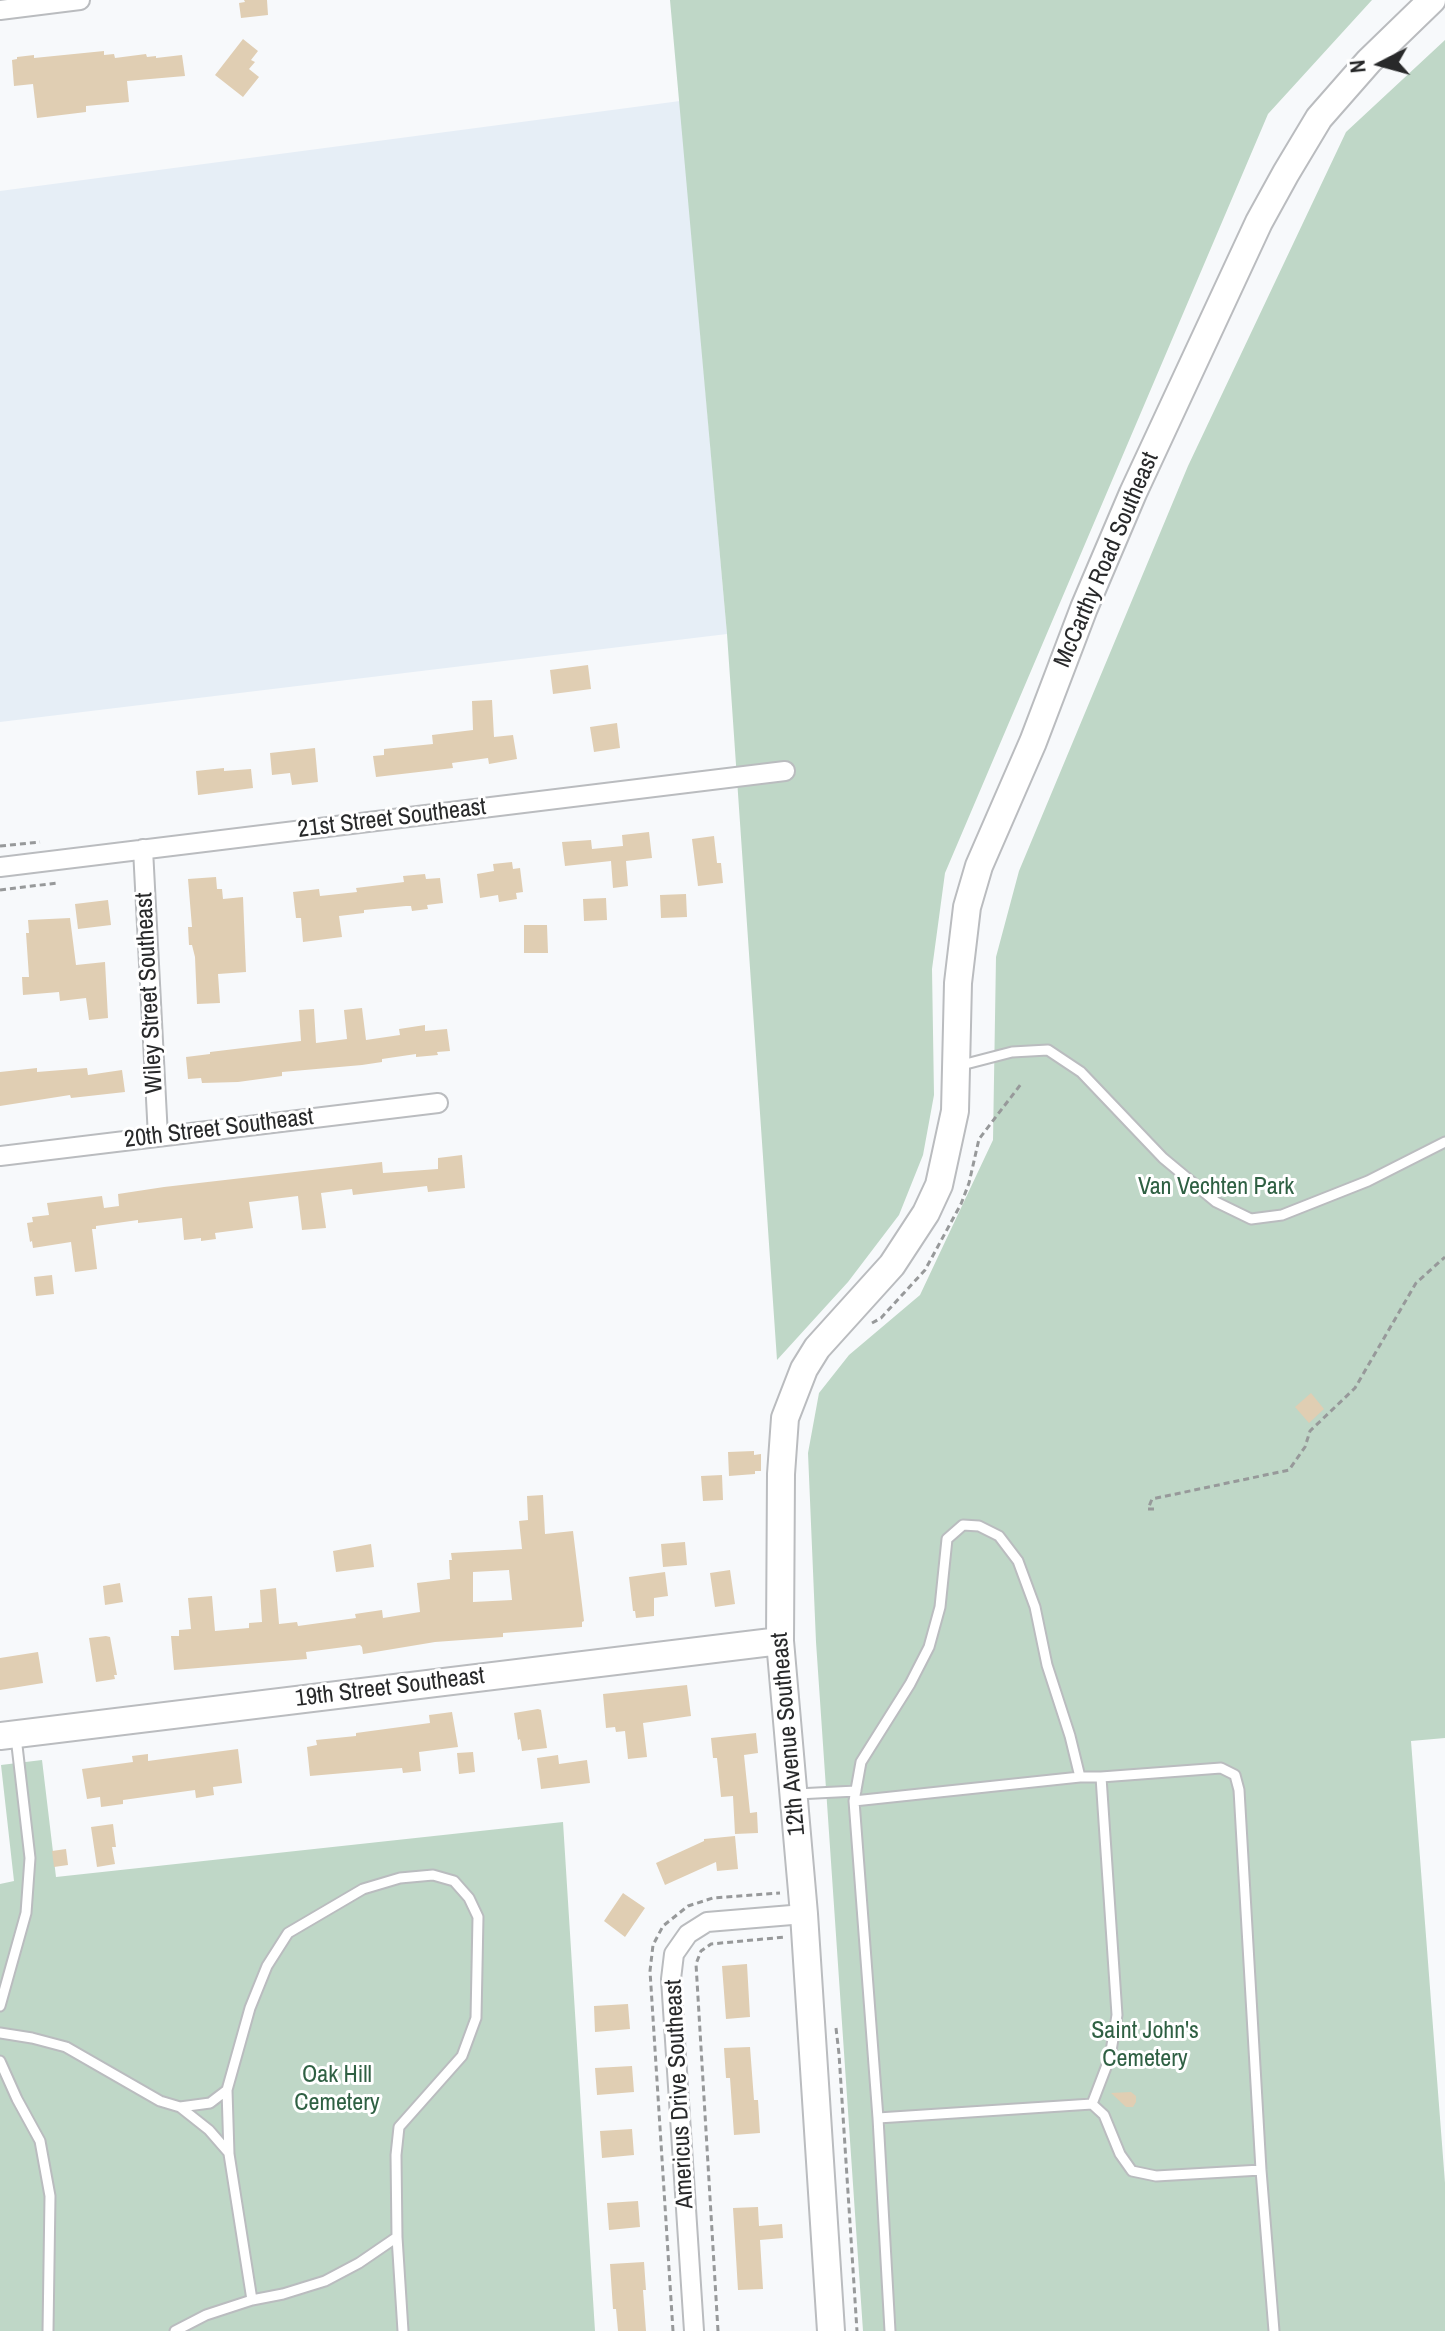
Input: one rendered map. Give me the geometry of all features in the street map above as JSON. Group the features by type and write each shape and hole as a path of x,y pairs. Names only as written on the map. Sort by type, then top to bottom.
{"street":[{"path":"0,10 80,0"},
{"name":"McCarthy Road Southeast","path":"939,1185 955,1111 958,983 967,907 979,866 1033,742 1084,608 1133,493 1259,222 1292,162 1329,106 1369,61 1432,0"},
{"name":"21st Street Southeast","path":"0,867 785,771"},
{"name":"Wiley Street Southeast","path":"143,849 158,1137"},
{"name":"20th Street Southeast","path":"0,1156 438,1103"},
{"name":"12th Avenue Southeast","path":"831,2331 804,1914 780,1641 785,1418 804,1369 817,1348 871,1290 910,1240 939,1185"},
{"name":"19th Street Southeast","path":"8,1735 780,1641"},
{"name":"Americus Drive Southeast","path":"694,2331 671,1979 674,1954 688,1934 707,1922 804,1914"}],"lane":[{"path":"958,1066 1012,1052 1048,1050 1081,1072 1186,1178 1216,1202 1251,1219 1282,1215 1354,1187 1445,1142"},
{"path":"890,2331 855,1796 861,1762 910,1684 929,1647 940,1607 947,1539 963,1525 979,1526 999,1536 1018,1561 1035,1607 1047,1665 1080,1777"},
{"path":"0,2006 26,1913 30,1858 8,1735"},
{"path":"793,1795 855,1796 1221,1768 1235,1775 1239,1790 1261,2170 1274,2331"},
{"path":"1092,2104 1110,2057 1117,2015 1101,1777"},
{"path":"252,2300 229,2154 227,2090 250,2008 267,1966 288,1933 363,1889 400,1878 433,1875 454,1881 469,1898 478,1917 476,2018 462,2056 399,2127 396,2155 397,2237 403,2331"},
{"path":"0,2033 66,2047 160,2101 180,2107 209,2130 229,2154"},
{"path":"0,2061 40,2141 50,2196 48,2331"},
{"path":"180,2107 210,2103 227,2090"},
{"path":"878,2118 1092,2104 1104,2115 1120,2154 1132,2171 1156,2176 1261,2170"},
{"path":"175,2331 206,2315 325,2281 397,2237"}],"path":[{"path":"0,890 57,883"},
{"path":"871,1323 881,1318 925,1270 961,1204 979,1139 1021,1084"},
{"path":"1154,1509 1148,1509 1152,1499 1289,1470 1305,1447 1310,1431 1355,1388 1416,1283 1445,1257"},
{"path":"718,2331 696,1964 701,1951 711,1944 789,1937"},
{"path":"835,2026 857,2331"}],"shaded area":[{"path":"680,101 727,634 0,722 0,191"}],"green space":[{"path":"670,0 1372,0 1268,114 945,873 932,969 934,1095 923,1155 899,1215 848,1282 777,1360 727,634"},
{"path":"1445,40 1445,1738 1411,1741 1445,2183 1445,2331 863,2331 816,1642 808,1453 819,1393 849,1355 920,1295 993,1140 996,957 1019,871 1188,466 1346,132"},
{"name":"Oak Hill Cemetery","path":"42,1760 56,1877 563,1822 595,2331 0,2331 0,1884 14,1881 1,1765"}],"building":[{"path":"244,0 267,0 268,15 241,18 239,3"},
{"path":"243,39 258,51 249,69 259,77 243,97 215,75"},
{"path":"104,51 104,55 114,54 115,58 146,54 147,57 156,58 182,55 185,76 127,81 129,102 86,106 86,112 37,118 33,84 14,86 12,60 17,57"},
{"path":"588,665 591,689 553,694 550,670"},
{"path":"492,700 494,737 513,735 517,759 489,764 488,758 452,763 453,768 376,777 373,756 384,755 384,749 433,744 432,735 473,730 472,701"},
{"path":"617,723 620,748 594,752 590,727"},
{"path":"315,748 318,782 292,785 290,773 272,775 270,753"},
{"path":"224,768 224,771 251,769 253,788 198,795 196,771"},
{"path":"649,832 652,858 626,861 628,886 613,888 611,861 565,866 562,842 591,840 592,849 623,846 622,835"},
{"path":"714,836 723,883 698,886 692,839"},
{"path":"512,862 513,869 520,868 523,892 516,893 517,899 499,902 498,895 480,898 477,874 494,871 493,864"},
{"path":"425,874 426,879 440,878 443,903 412,911 411,906 406,906 339,916 342,937 303,942 301,918 296,918 293,892 319,889 320,896 357,892 356,888 404,882 403,876"},
{"path":"216,877 217,889 222,889 223,899 243,897 246,972 218,974 220,1003 197,1004 195,957 192,945 189,945 188,927 192,927 188,879"},
{"path":"686,894 687,917 661,918 660,895"},
{"path":"606,898 607,920 584,921 583,899"},
{"path":"108,900 111,925 78,929 75,904"},
{"path":"70,918 76,965 105,962 108,1018 89,1020 86,998 60,1001 59,992 23,995 22,977 29,977 28,920"},
{"path":"524,925 547,925 548,953 524,953"},
{"path":"362,1008 366,1040 400,1035 399,1029 425,1025 425,1031 447,1029 450,1051 437,1052 438,1055 416,1057 416,1054 382,1059 382,1062 362,1065 282,1072 282,1076 238,1082 202,1083 201,1078 188,1079 186,1057 301,1041 299,1010 314,1009 316,1043 347,1039 344,1010"},
{"path":"37,1068 37,1072 87,1068 88,1075 122,1070 125,1092 71,1098 70,1095 0,1106 0,1072"},
{"path":"462,1155 465,1188 428,1192 427,1186 353,1195 352,1189 321,1193 326,1228 302,1230 298,1196 249,1202 253,1228 215,1233 216,1239 184,1240 182,1218 96,1226 92,1229 97,1269 75,1272 71,1242 33,1248 30,1242 27,1223 33,1222 32,1217 49,1215 47,1203 102,1196 104,1208 119,1206 118,1194 164,1187 382,1162 383,1173 438,1169 438,1158"},
{"path":"52,1275 54,1294 36,1296 34,1277"},
{"path":"1311,1393 1324,1409 1309,1423 1295,1407"},
{"path":"754,1451 754,1455 761,1454 761,1471 729,1476 728,1452"},
{"path":"722,1475 723,1500 703,1501 701,1476"},
{"path":"543,1495 545,1534 573,1531 584,1621 582,1627 503,1633 503,1637 435,1642 363,1654 360,1645 306,1652 307,1659 174,1670 171,1636 179,1636 179,1630 191,1629 188,1598 212,1596 215,1631 249,1628 249,1623 262,1622 260,1590 276,1588 279,1624 297,1622 298,1626 356,1618 355,1614 382,1610 383,1618 420,1612 417,1583 450,1579 451,1553 522,1549 519,1521 528,1520 527,1496","holes":["509,1570 512,1600 473,1602 473,1572"]},
{"path":"685,1542 687,1565 663,1567 661,1544"},
{"path":"371,1544 374,1567 336,1572 333,1551"},
{"path":"730,1570 735,1604 715,1607 710,1573"},
{"path":"665,1572 668,1596 654,1598 654,1616 636,1618 629,1577"},
{"path":"120,1583 123,1602 105,1605 103,1586"},
{"path":"110,1637 117,1675 114,1675 115,1679 96,1682 89,1638"},
{"path":"38,1652 43,1683 0,1690 0,1658"},
{"path":"687,1685 691,1716 643,1723 647,1757 628,1759 625,1731 606,1728 603,1694"},
{"path":"541,1710 547,1748 522,1751 514,1713"},
{"path":"452,1712 458,1747 419,1752 421,1771 403,1773 402,1768 310,1776 307,1747 317,1745 316,1740 430,1723 429,1715"},
{"path":"756,1733 758,1753 744,1755 750,1813 757,1812 758,1833 735,1834 733,1796 721,1797 717,1758 713,1758 711,1738"},
{"path":"238,1749 242,1783 213,1787 214,1795 196,1798 195,1790 123,1800 123,1804 101,1807 100,1797 87,1799 82,1769 133,1762 132,1756 148,1754 148,1761"},
{"path":"473,1752 475,1772 459,1774 457,1753"},
{"path":"558,1755 559,1764 587,1760 590,1783 541,1789 537,1758"},
{"path":"113,1824 115,1864 97,1867 91,1827"},
{"path":"735,1836 738,1869 717,1871 716,1862 665,1885 656,1863 704,1839"},
{"path":"66,1849 68,1865 54,1867 52,1851"},
{"path":"623,1893 645,1908 625,1937 604,1921"},
{"path":"747,1964 750,2017 726,2019 722,1966"},
{"path":"628,2004 630,2029 595,2032 594,2006"},
{"path":"750,2047 760,2133 734,2135 730,2078 726,2078 724,2048"},
{"path":"632,2066 634,2092 597,2095 595,2068"},
{"path":"1131,2092 1136,2096 1133,2107 1126,2107 1111,2093"},
{"path":"632,2129 634,2155 602,2158 600,2131"},
{"path":"638,2201 640,2227 609,2230 607,2203"},
{"path":"758,2207 759,2226 782,2224 783,2238 760,2240 763,2289 738,2290 733,2208"},
{"path":"644,2262 646,2331 618,2331 610,2264"}],"park label":[{"name":"Van Vechten Park","path":"1216,1188"},
{"name":"Saint John's Cemetery","path":"1145,2046"}]}
